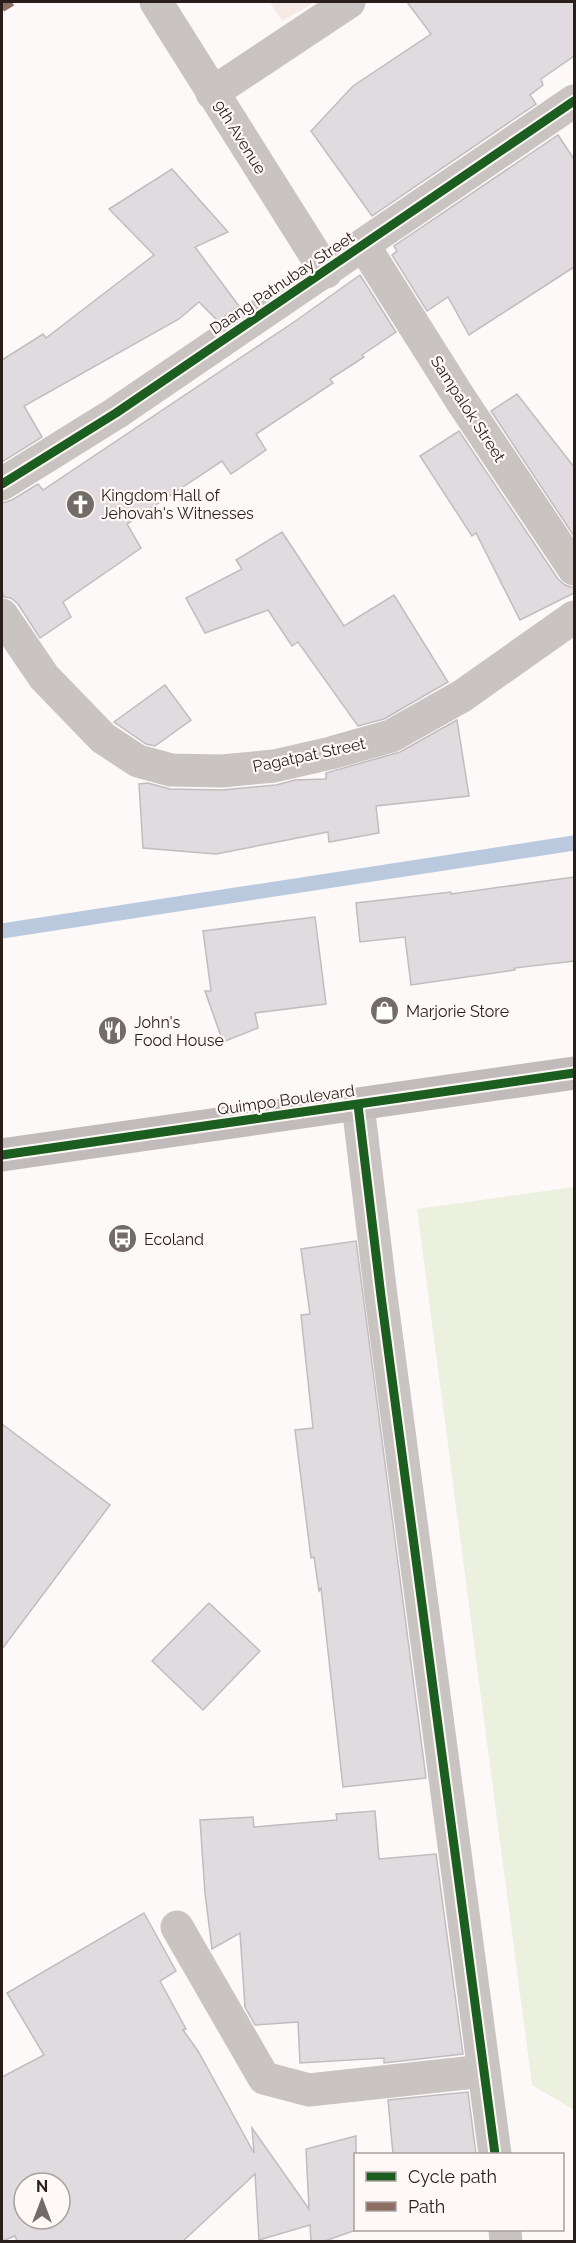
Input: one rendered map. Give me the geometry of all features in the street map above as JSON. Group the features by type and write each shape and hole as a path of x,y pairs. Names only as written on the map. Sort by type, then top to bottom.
{"main road":[{"name":"Quimpo Boulevard","path":"2,1155 574,1073"}],"street":[{"name":"9th Avenue","path":"156,2 326,272"},
{"path":"212,93 349,2"},
{"name":"Daang Patnubay Street","path":"2,484 116,413 574,101"},
{"name":"Sampalok Street","path":"364,246 461,400 574,569"},
{"name":"Pagatpat Street","path":"2,615 44,677 103,738 138,761 171,770 222,771 274,766 391,736 462,696 574,616"},
{"path":"358,1105 382,1307 495,2153"},
{"path":"177,1927 264,2078 309,2090 484,2070"}],"shaded area":[{"path":"270,2 315,2 282,21"}],"green space":[{"path":"574,1187 574,2110 532,2085 417,1209"}],"building":[{"path":"407,2 574,2 574,56 541,79 543,85 530,95 536,104 372,216 311,131 353,86 431,34"},
{"path":"558,135 574,159 574,267 469,335 448,297 427,311 392,255 397,251 394,246"},
{"path":"172,169 228,232 195,247 239,306 218,321 199,302 179,319 24,406 42,437 2,462 2,360 43,334 46,338 154,255 109,209"},
{"path":"360,275 396,332 362,355 364,357 330,379 333,383 256,434 266,450 231,474 222,461 127,524 141,548 63,602 71,617 40,638 18,604 11,598 4,597 2,592 2,503 12,500 38,484 43,490 294,322"},
{"path":"517,394 574,467 574,536 491,411"},
{"path":"459,431 558,579 574,588 574,593 520,620 476,533 472,536 420,456"},
{"path":"282,532 344,626 394,595 448,682 384,719 358,726 298,642 292,646 268,610 205,633 186,598 242,569 236,560"},
{"path":"165,685 191,720 155,746 146,744 114,722"},
{"path":"457,720 469,796 376,806 379,833 329,842 328,832 216,854 143,848 139,784 148,783 170,789 222,790 276,785 295,780 326,779 326,773 400,752"},
{"path":"574,877 574,961 514,968 515,970 411,985 405,937 360,942 356,903 451,892 451,894"},
{"path":"315,917 326,1004 255,1013 258,1028 223,1042 205,991 211,991 203,931"},
{"path":"356,1241 426,1778 343,1787 321,1588 319,1591 314,1557 311,1558 295,1430 313,1428 301,1315 310,1314 301,1249"},
{"path":"2,1424 110,1505 2,1649"},
{"path":"209,1603 260,1651 203,1710 152,1661"},
{"path":"375,1811 379,1859 436,1854 463,2054 384,2063 384,2058 300,2063 298,2022 255,2025 245,2007 240,1933 212,1949 200,1820 253,1817 254,1827 337,1820 336,1814"},
{"path":"144,1913 176,1971 160,1981 186,2029 183,2030 198,2051 254,2153 252,2128 309,2209 306,2149 356,2136 354,2231 325,2241 311,2241 310,2225 259,2240 255,2174 183,2241 17,2241 15,2236 2,2241 2,2077 44,2055 7,1993"},
{"path":"468,2092 476,2153 393,2153 388,2100"}],"waterway":[{"path":"2,931 574,843"}],"marked path":[{"path":"2,8 12,2"}],"cycle path":[{"path":"2,484 116,413 574,101"},
{"path":"2,1155 574,1073"},
{"path":"358,1105 381,1296 495,2153"}],"place":[{"name":"Kingdom Hall of Jehovah's Witnesses","path":"80,504"},
{"name":"Marjorie Store","path":"385,1011"},
{"name":"John's Food House","path":"113,1031"},
{"name":"Ecoland","path":"123,1239"}]}
